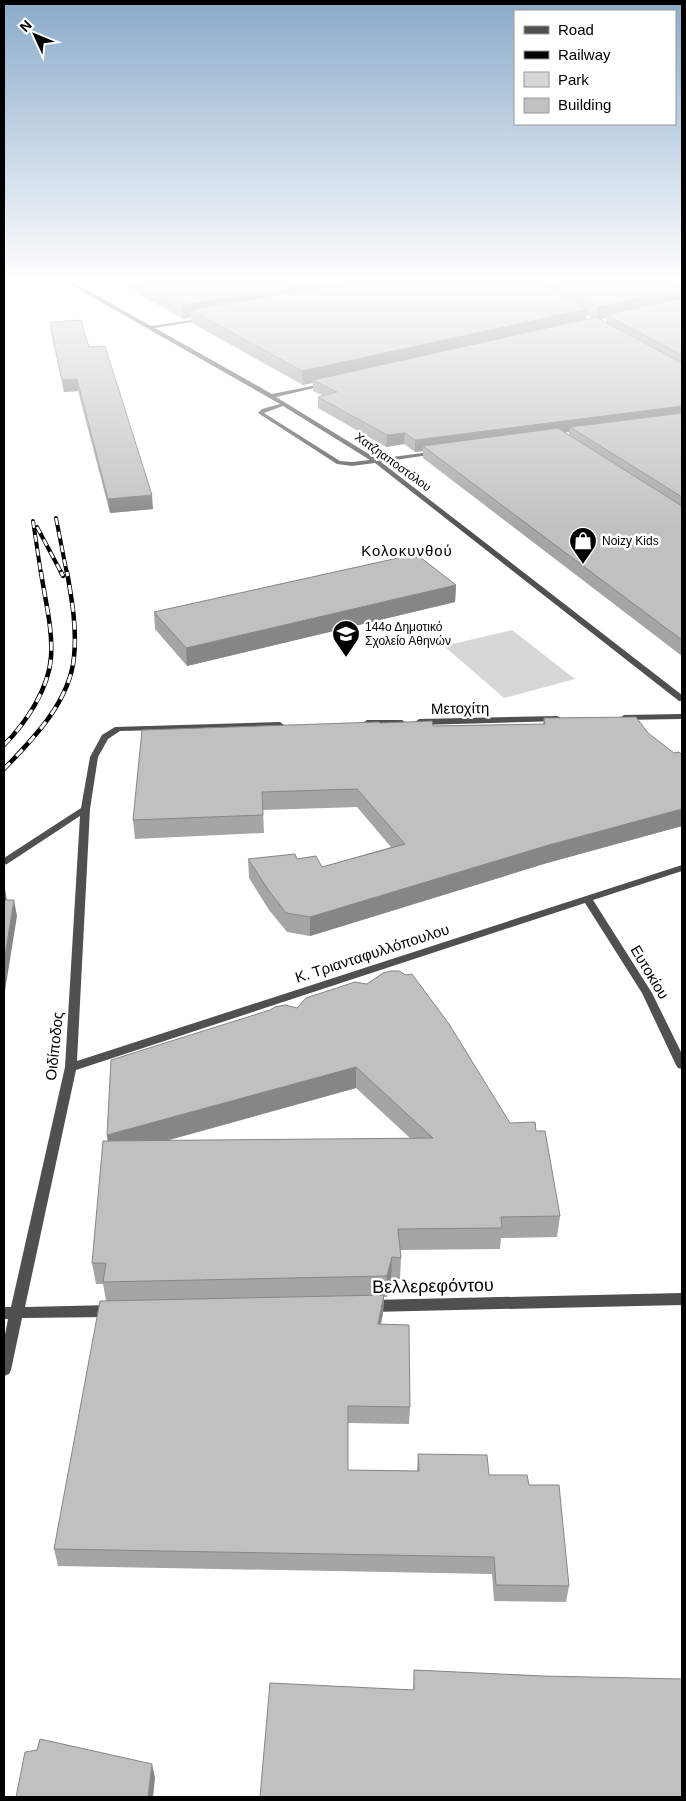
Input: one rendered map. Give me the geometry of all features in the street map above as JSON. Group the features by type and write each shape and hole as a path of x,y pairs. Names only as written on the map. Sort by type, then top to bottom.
{"street":[{"name":"Χατζηαποστόλου","path":"214,363 285,404 375,460 682,699"},
{"path":"271,396 334,382"},
{"path":"285,404 264,410 261,413 339,464 352,464 442,452"},
{"path":"613,718 682,717"},
{"name":"Μετοχίτη","path":"356,724 564,719"},
{"name":"Οιδίποδος","path":"4,1370 10,1313 71,1067 85,810 94,757 105,737 118,729 286,725"},
{"path":"4,862 85,810"},
{"name":"Κ. Τριανταφυλλόπουλου","path":"71,1067 682,868"},
{"name":"Ευτοκίου","path":"587,898 648,993 682,1065"},
{"name":"Βελλερεφόντου","path":"354,1306 682,1299"},
{"path":"10,1313 126,1311"}],"green space":[{"path":"512,630 575,679 504,698 444,646"}],"building":[{"path":"58,363 110,363 152,495 108,499 77,379 62,380"},
{"path":"288,363 339,363 302,371"},
{"path":"389,363 682,363 682,406 415,440 405,433 387,435 318,397 337,392 313,380"},
{"path":"682,413 682,497 570,427"},
{"path":"558,428 682,506 682,640 423,446"},
{"path":"416,554 456,585 186,648 154,612"},
{"path":"636,717 648,733 674,753 679,752 682,755 682,809 549,845 310,917 286,913 248,859 295,854 297,859 316,856 322,867 405,844 357,789 262,792 263,815 133,820 142,730 432,721 433,726 545,724 544,718"},
{"path":"4,900 14,900 4,962"},
{"path":"399,971 406,975 412,974 449,1024 510,1123 535,1122 536,1131 545,1131 560,1216 501,1217 502,1228 398,1229 401,1258 392,1257 387,1276 103,1282 106,1263 92,1263 103,1141 433,1138 356,1067 107,1135 111,1060 275,1007 285,1005 297,1008 306,998 355,982 367,984 383,973"},
{"path":"384,1295 378,1324 409,1325 410,1407 348,1406 348,1470 419,1471 418,1454 487,1455 489,1475 527,1475 529,1485 559,1485 569,1586 496,1585 494,1557 54,1549 100,1301"},
{"path":"414,1670 543,1676 682,1679 682,1797 260,1797 270,1683 414,1690"},
{"path":"40,1739 152,1764 148,1797 16,1797 25,1752 37,1750"}],"railway":[{"path":"56,518 67,574"},
{"path":"33,521 41,574"},
{"path":"37,527 62,574"},
{"path":"4,745 20,727 35,705 46,681 49,669 51,636 41,572"},
{"path":"4,769 49,718 66,689 74,657 75,636 67,572"}],"place":[{"name":"Noizy Kids","path":"583,565"},
{"name":"144ο Δημοτικό Σχολείο Αθηνών","path":"346,658"}],"district":[{"name":"Κολοκυνθού","path":"407,550"}]}
